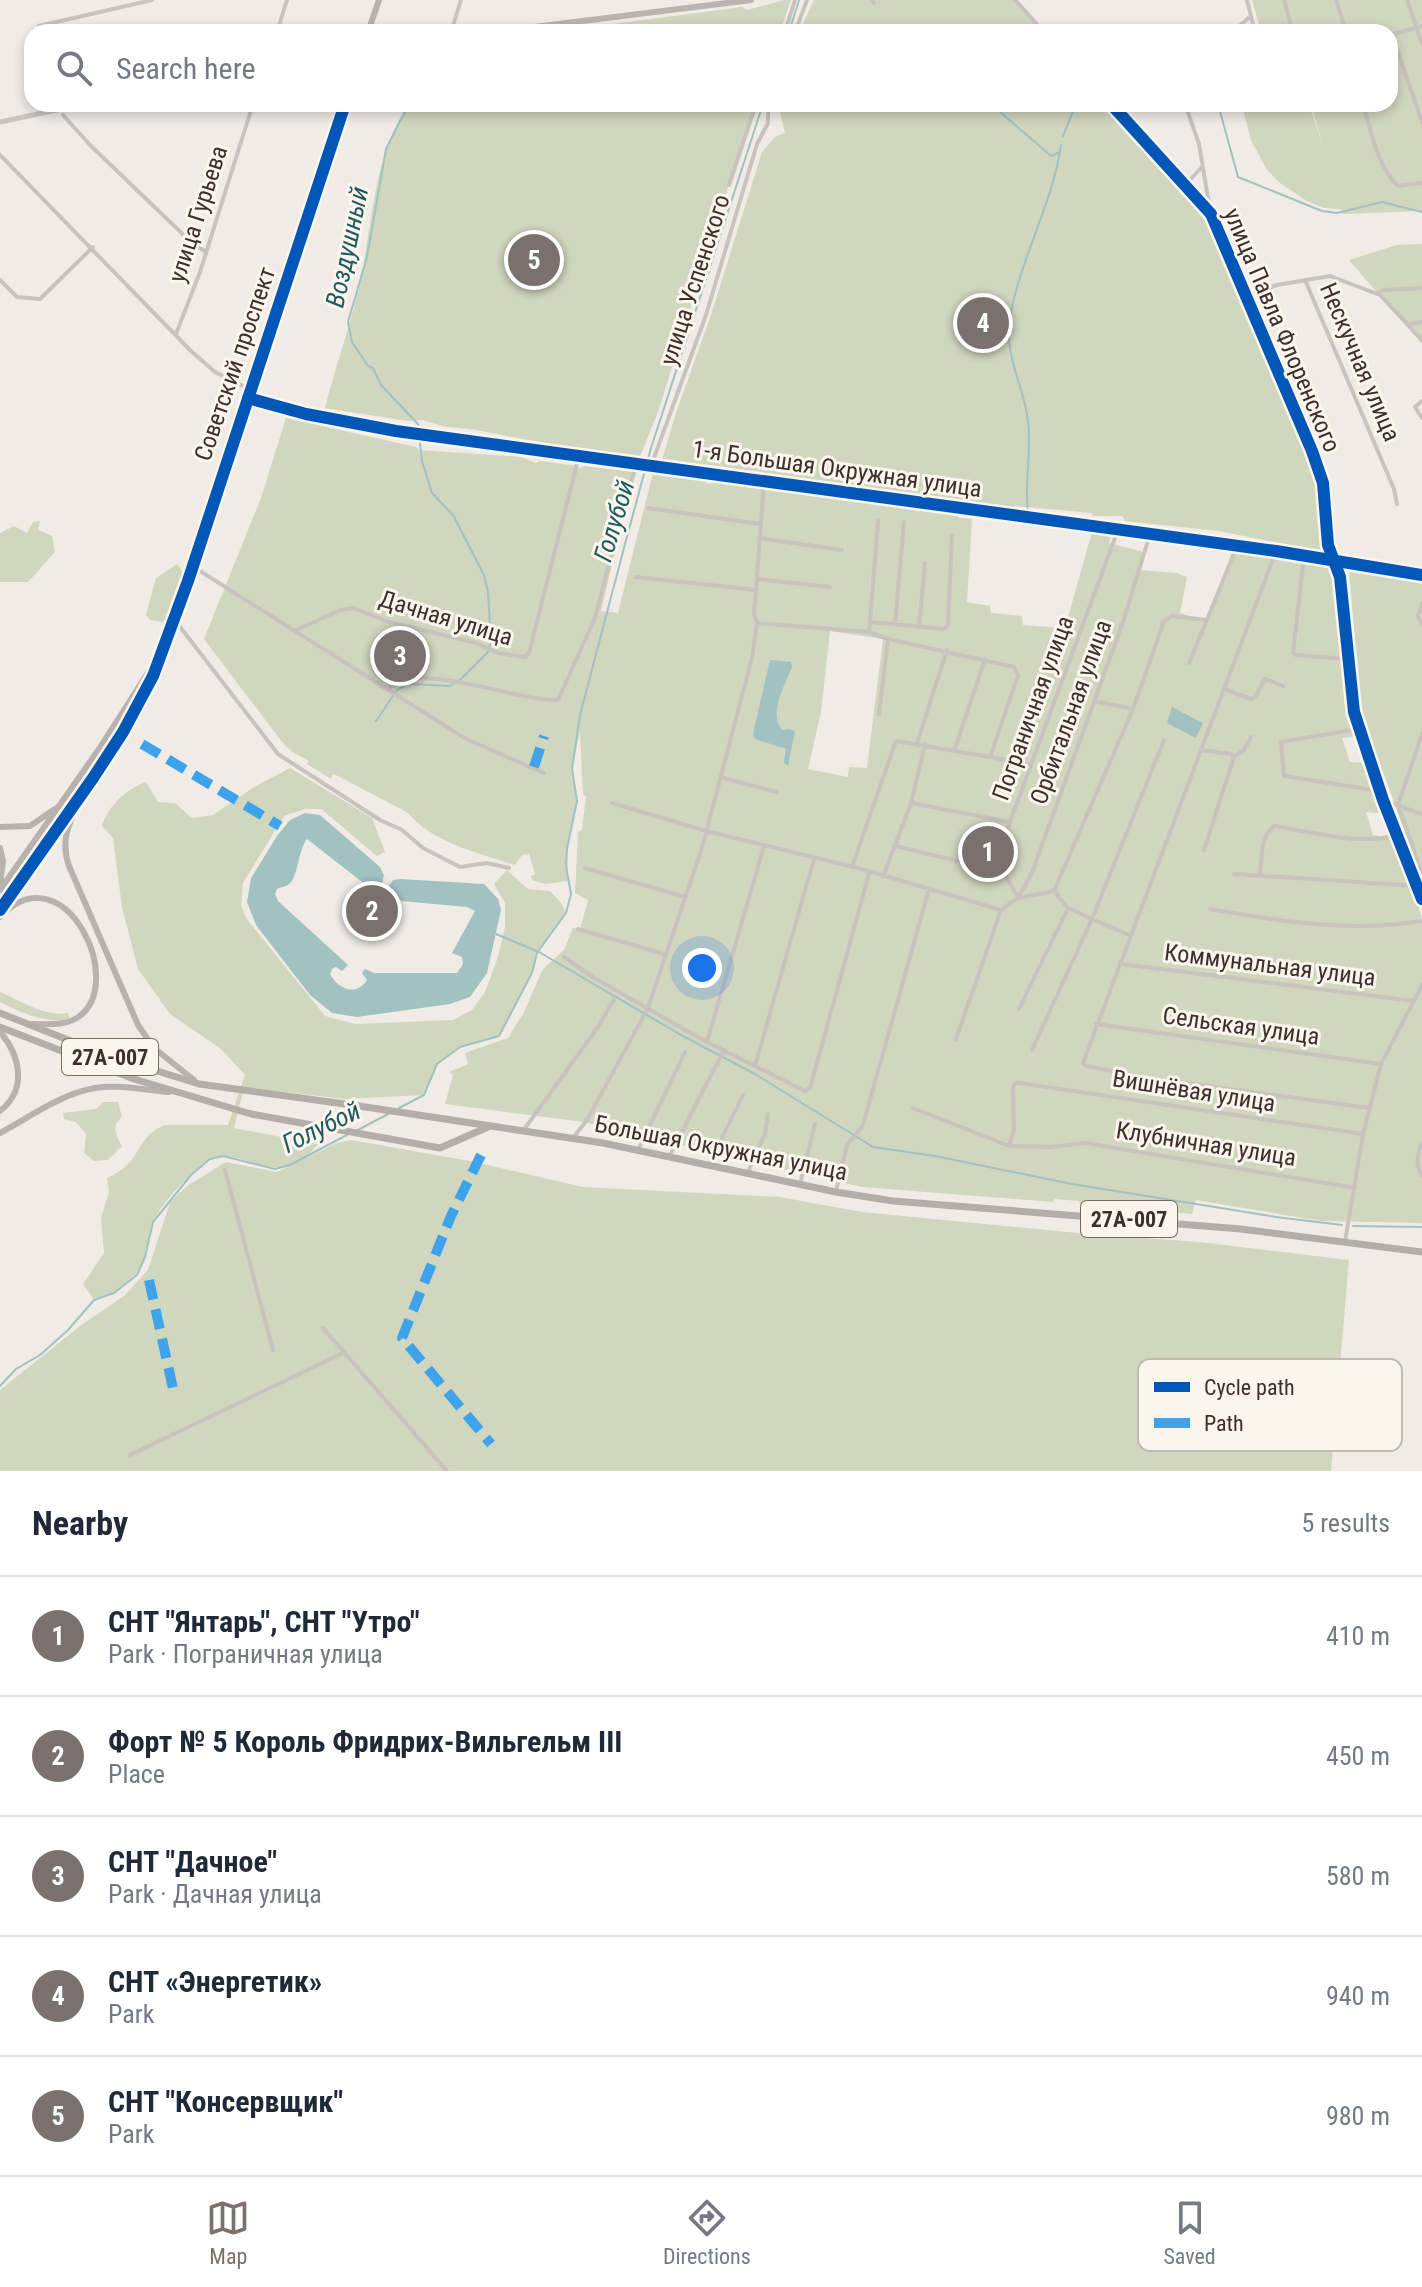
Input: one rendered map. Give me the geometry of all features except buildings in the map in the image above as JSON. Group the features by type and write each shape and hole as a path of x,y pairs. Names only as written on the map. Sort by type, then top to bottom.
{"highway":[{"name":"27А-007","path":"0,1013 23,1023"},
{"name":"Большая Окружная улица","path":"23,1023 117,1059 199,1084 638,1150 836,1192 893,1201 1084,1214 1422,1252"},
{"path":"0,1029 171,1092 251,1114 440,1148 490,1126"}],"main road":[{"path":"371,24 379,0"},
{"path":"555,24 751,0"},
{"name":"Советский проспект","path":"0,910 93,778 153,676 342,112"},
{"name":"Советский проспект","path":"0,887 67,797 167,639"},
{"path":"93,778 70,820 65,840 66,857 138,1025 154,1048 199,1084"},
{"path":"0,827 30,826 67,797"},
{"path":"0,848 3,861 0,887"},
{"path":"0,917 12,907 31,899 52,900 76,919 95,964 95,995 79,1016 56,1024 23,1023"},
{"path":"0,1029 15,1055 18,1078 14,1096 0,1111"},
{"path":"0,1133 66,1097 95,1088 122,1087 171,1092"}],"street":[{"path":"48,24 152,0"},
{"path":"280,24 287,0"},
{"path":"454,24 461,0"},
{"path":"788,24 795,0"},
{"path":"798,24 807,0"},
{"path":"1015,0 1037,24"},
{"path":"1247,0 1253,24"},
{"path":"1284,0 1291,24"},
{"path":"1336,0 1344,24"},
{"path":"1407,0 1419,27 1422,43"},
{"path":"1242,24 1251,16"},
{"path":"1398,33 1419,27"},
{"path":"1398,55 1422,122"},
{"path":"0,122 47,112"},
{"name":"улица Гурьева","path":"176,334 250,112"},
{"path":"729,185 753,112"},
{"name":"улица Успенского","path":"651,466 706,315 757,144 766,128 767,112"},
{"name":"улица Павла Флоренского","path":"1118,112 1211,214"},
{"name":"улица Павла Флоренского","path":"1188,112 1199,144 1211,214 1322,479 1328,545 1340,577 1354,712 1383,800 1422,899"},
{"path":"1366,112 1381,159 1394,182 1398,186 1422,183"},
{"path":"63,115 192,243 206,252"},
{"path":"0,155 215,372 250,394"},
{"path":"1186,184 1202,167"},
{"path":"0,280 17,297 40,299 93,247"},
{"path":"1246,296 1277,285 1330,276 1377,293 1422,340"},
{"name":"Нескучная улица","path":"1305,280 1394,489 1397,504"},
{"path":"1377,293 1422,288"},
{"path":"1407,324 1422,322"},
{"name":"1-я Большая Окружная улица","path":"250,394 360,425 1276,551 1422,575"},
{"path":"1422,401 1415,407 1422,418"},
{"name":"Дачная улица","path":"296,630 330,614 353,608 389,622 426,629 518,658 525,657 529,653 579,456"},
{"path":"388,689 396,682 450,680 558,700 595,618 627,495 640,465"},
{"path":"572,1139 587,1120 648,1008 706,831 746,685 757,623 754,614 764,482"},
{"path":"648,508 760,524"},
{"path":"869,632 878,521"},
{"path":"895,624 904,522"},
{"name":"Пограничная улица","path":"1018,898 1000,866 998,854 1118,530"},
{"name":"Орбитальная улица","path":"1018,898 1032,873 1123,622 1150,534"},
{"path":"870,622 940,630 948,625 952,535"},
{"path":"759,538 842,550"},
{"path":"1189,663 1237,546"},
{"path":"1276,551 1083,1060 1086,1066 1162,1080 1369,1108"},
{"path":"1304,556 1293,653 1348,659"},
{"path":"919,627 925,563"},
{"path":"192,566 466,739 544,773"},
{"path":"636,577 756,590"},
{"path":"758,579 830,587"},
{"path":"1422,603 1418,616 1422,625"},
{"path":"1054,891 1133,709 1167,617 1207,620"},
{"path":"174,619 278,754 380,820 402,830 423,848 460,867 487,863 509,868"},
{"path":"757,623 869,632 1014,667 1018,676 990,757"},
{"path":"879,714 888,639"},
{"path":"917,743 947,650"},
{"path":"954,751 985,658"},
{"path":"1224,689 1251,699 1265,679 1283,686"},
{"path":"1094,701 1133,709"},
{"path":"1360,728 1281,742 1284,776 1380,791"},
{"path":"1422,734 1398,805 1422,874"},
{"path":"1204,850 1234,757 1244,750 1251,737"},
{"path":"852,867 873,813 894,744 899,740 1031,765"},
{"path":"1032,1050 1092,919 1164,740"},
{"path":"883,877 911,803 925,744"},
{"path":"1201,750 1234,757"},
{"path":"720,777 777,792"},
{"path":"1383,800 1422,814"},
{"path":"612,803 1001,910"},
{"path":"911,803 1010,822"},
{"path":"1260,875 1267,831 1274,826 1363,839 1381,840 1397,835"},
{"path":"707,1042 764,846"},
{"path":"895,846 962,862"},
{"path":"755,1066 814,859"},
{"path":"585,868 685,897"},
{"path":"564,957 591,976 707,1042 805,1091 810,1088 869,874"},
{"path":"1234,874 1417,886"},
{"path":"836,1192 847,1145 863,1125 929,889"},
{"path":"956,1039 1001,910 1018,898 1054,891"},
{"path":"1054,891 1068,908 1131,936"},
{"path":"1019,1009 1068,908"},
{"path":"1210,909 1347,926 1422,921"},
{"path":"578,929 665,954"},
{"name":"Коммунальная улица","path":"1121,964 1414,1001"},
{"path":"1345,1242 1363,1134 1381,1064 1422,985"},
{"path":"523,1131 598,1027 614,999"},
{"name":"Сельская улица","path":"1096,1024 1381,1064"},
{"path":"669,1157 724,1050"},
{"path":"638,1150 685,1052"},
{"name":"Вишнёвая улица","path":"1009,1146 1014,1130 1015,1083 1363,1134"},
{"path":"709,1165 743,1095"},
{"path":"913,1108 1009,1146"},
{"path":"747,1173 765,1134 768,1114"},
{"path":"800,1184 815,1124"},
{"name":"Клубничная улица","path":"1009,1146 1051,1147 1077,1143 1103,1146 1355,1188"},
{"path":"1422,1143 1417,1168 1422,1176"},
{"path":"225,1170 273,1350"},
{"path":"323,1328 447,1471"},
{"path":"130,1455 345,1352"}],"green space":[{"path":"791,0 783,24 612,24 742,7 747,10"},
{"path":"814,0 1015,0 1038,24 803,24"},
{"path":"1252,0 1422,0 1422,211 1343,214 1341,209 1324,208 1307,201 1267,170 1251,140 1244,112 1312,112 1322,143 1313,112 1398,112 1398,24 1259,24"},
{"path":"404,112 752,112 658,412 639,459 442,426 423,420 407,421 325,408 359,288 381,168"},
{"path":"780,112 1118,112 1211,217 1319,466 1325,493 1323,552 1219,531 1125,521 1122,516 1093,516 1092,513 1015,506 1012,510 968,504 966,500 961,504 662,460 762,152 776,136 785,133"},
{"path":"1422,244 1422,344 1349,260 1397,245"},
{"path":"286,418 419,450 521,457 536,463 634,472 601,611 618,613 653,473 706,480 707,484 725,482 958,514 959,518 972,519 967,602 990,606 991,613 1022,616 1023,625 1065,628 1092,532 1111,536 1109,543 1144,552 1140,570 1177,573 1187,577 1180,613 1208,622 1233,553 1271,553 1336,565 1354,719 1359,736 1342,738 1350,762 1369,763 1380,813 1366,812 1373,835 1386,837 1392,834 1422,918 1422,1223 1321,1221 1196,1200 1192,1214 1055,1199 1053,1202 862,1187 738,1159 735,1161 665,1140 663,1143 584,1122 445,1104 453,1075 449,1072 468,1064 465,1053 508,1038 524,1012 543,969 564,950 573,928 580,929 588,900 575,893 578,832 582,830 586,796 583,795 580,731 572,769 577,801 567,849 568,881 545,884 532,880 531,876 535,874 529,854 522,855 515,865 457,846 430,832 408,813 338,776 333,774 331,779 307,764 309,761 292,752 282,742 204,639 261,498","holes":["830,631 883,639 867,768 849,767 848,777 808,769 821,712"]},
{"path":"40,521 38,530 52,536 55,552 28,582 0,582 0,533 14,526 27,533 33,522"},
{"path":"177,564 184,573 170,614 163,622 150,620 146,615 156,578"},
{"path":"1349,570 1422,583 1422,879 1361,712"},
{"path":"290,768 372,818 385,852 377,856 321,809 305,809 284,816 243,883 241,905 246,918 325,1016 355,1024 453,1020 472,1010 485,992 498,957 505,927 505,903 494,884 507,870 528,889 550,891 566,913 538,950 532,973 499,1036 460,1047 437,1064 424,1095 344,1099 244,1087 234,1128 318,1144 303,1159 288,1166 274,1167 222,1156 203,1163 156,1216 139,1270 119,1289 94,1300 83,1284 104,1253 101,1218 109,1192 107,1178 124,1168 146,1138 165,1125 228,1125 245,1075 221,1049 170,1014 138,969 122,907 113,838 102,826 119,799 146,782 158,802 175,803 192,818 213,815 254,787"},
{"path":"0,992 51,1013 68,1013 70,1019 43,1019 25,1014 0,1002"},
{"path":"103,1102 118,1102 122,1117 116,1131 122,1146 108,1160 94,1161 84,1153 86,1134 76,1122 64,1119 63,1113 96,1109"},
{"path":"351,1140 470,1161 583,1187 780,1197 862,1212 1199,1242 1349,1260 1341,1359 1138,1359 1138,1451 1333,1451 1331,1471 0,1471 0,1390 80,1326 124,1296 148,1270 170,1202 187,1186 226,1162 277,1172 337,1143"}],"water":[{"path":"770,660 791,662 792,667 777,707 778,723 782,730 795,731 788,766 784,763 786,749 755,739 753,734"},
{"path":"1172,707 1203,723 1196,738 1167,723"},
{"path":"305,813 320,815 380,867 384,875 382,883 366,885 307,839 292,881 277,889 275,894 278,901 348,965 342,971 336,967 332,969 330,974 333,979 342,987 353,990 367,980 362,973 365,969 374,973 457,973 463,964 462,957 452,953 475,911 467,907 402,901 394,896 389,886 393,880 400,879 484,884 498,899 501,910 487,973 470,997 450,1004 357,1017 332,1013 310,995 256,925 247,902 251,878 277,836 290,820"}],"waterway":[{"name":"Голубой","path":"792,24 799,0"},
{"name":"Воздушный","path":"376,721 397,690 408,684 450,686 462,678 488,652 491,641 484,575 453,515 432,493 422,461 418,424 381,385 373,368 368,366 352,342 348,322 367,257 386,149 405,112"},
{"name":"Голубой","path":"539,950 566,913 571,894 566,866 577,801 572,769 580,715 625,544 651,448 760,112"},
{"name":"Воздушный","path":"1000,112 1051,156 1060,152 1061,145"},
{"name":"Воздушный","path":"1063,136 1073,112"},
{"name":"Воздушный","path":"1220,112 1238,177 1322,211 1337,213 1382,202 1422,212"},
{"path":"1028,513 1028,421 1011,355 1009,327 1016,292 1050,192 1060,152"},
{"path":"496,934 539,952 681,1035 755,1074 873,1147 935,1156 1072,1184 1342,1225"},
{"name":"Голубой","path":"399,1108 424,1095 437,1064 460,1047 499,1036 532,973 537,953"},
{"name":"Голубой","path":"356,1131 390,1113"},
{"name":"Голубой","path":"0,1386 16,1369 40,1355 68,1330 94,1300 114,1293 137,1275 145,1257 153,1222 191,1175 210,1159 223,1156 275,1169 290,1165 347,1135"},
{"path":"1353,1226 1422,1227"}],"marked path":[{"path":"534,767 544,736"},
{"path":"142,744 280,826"},
{"path":"481,1155 451,1216 402,1338 491,1444"},
{"path":"149,1280 174,1393"}],"cycle path":[{"path":"0,910 93,778 123,732 153,676 188,581 342,112"},
{"path":"1118,112 1211,214 1312,451 1323,483 1328,545 1340,577 1354,712 1383,800 1422,899"},
{"path":"248,398 306,414 396,431 1276,551 1422,575"}],"place":[{"name":"СНТ \"Консервщик\"","path":"534,260"},
{"name":"СНТ «Энергетик»","path":"983,323"},
{"name":"СНТ \"Дачное\"","path":"400,656"},
{"name":"СНТ \"Янтарь\", СНТ \"Утро\"","path":"988,852"},
{"name":"Форт № 5 Король Фридрих-Вильгельм III","path":"372,911"}]}
